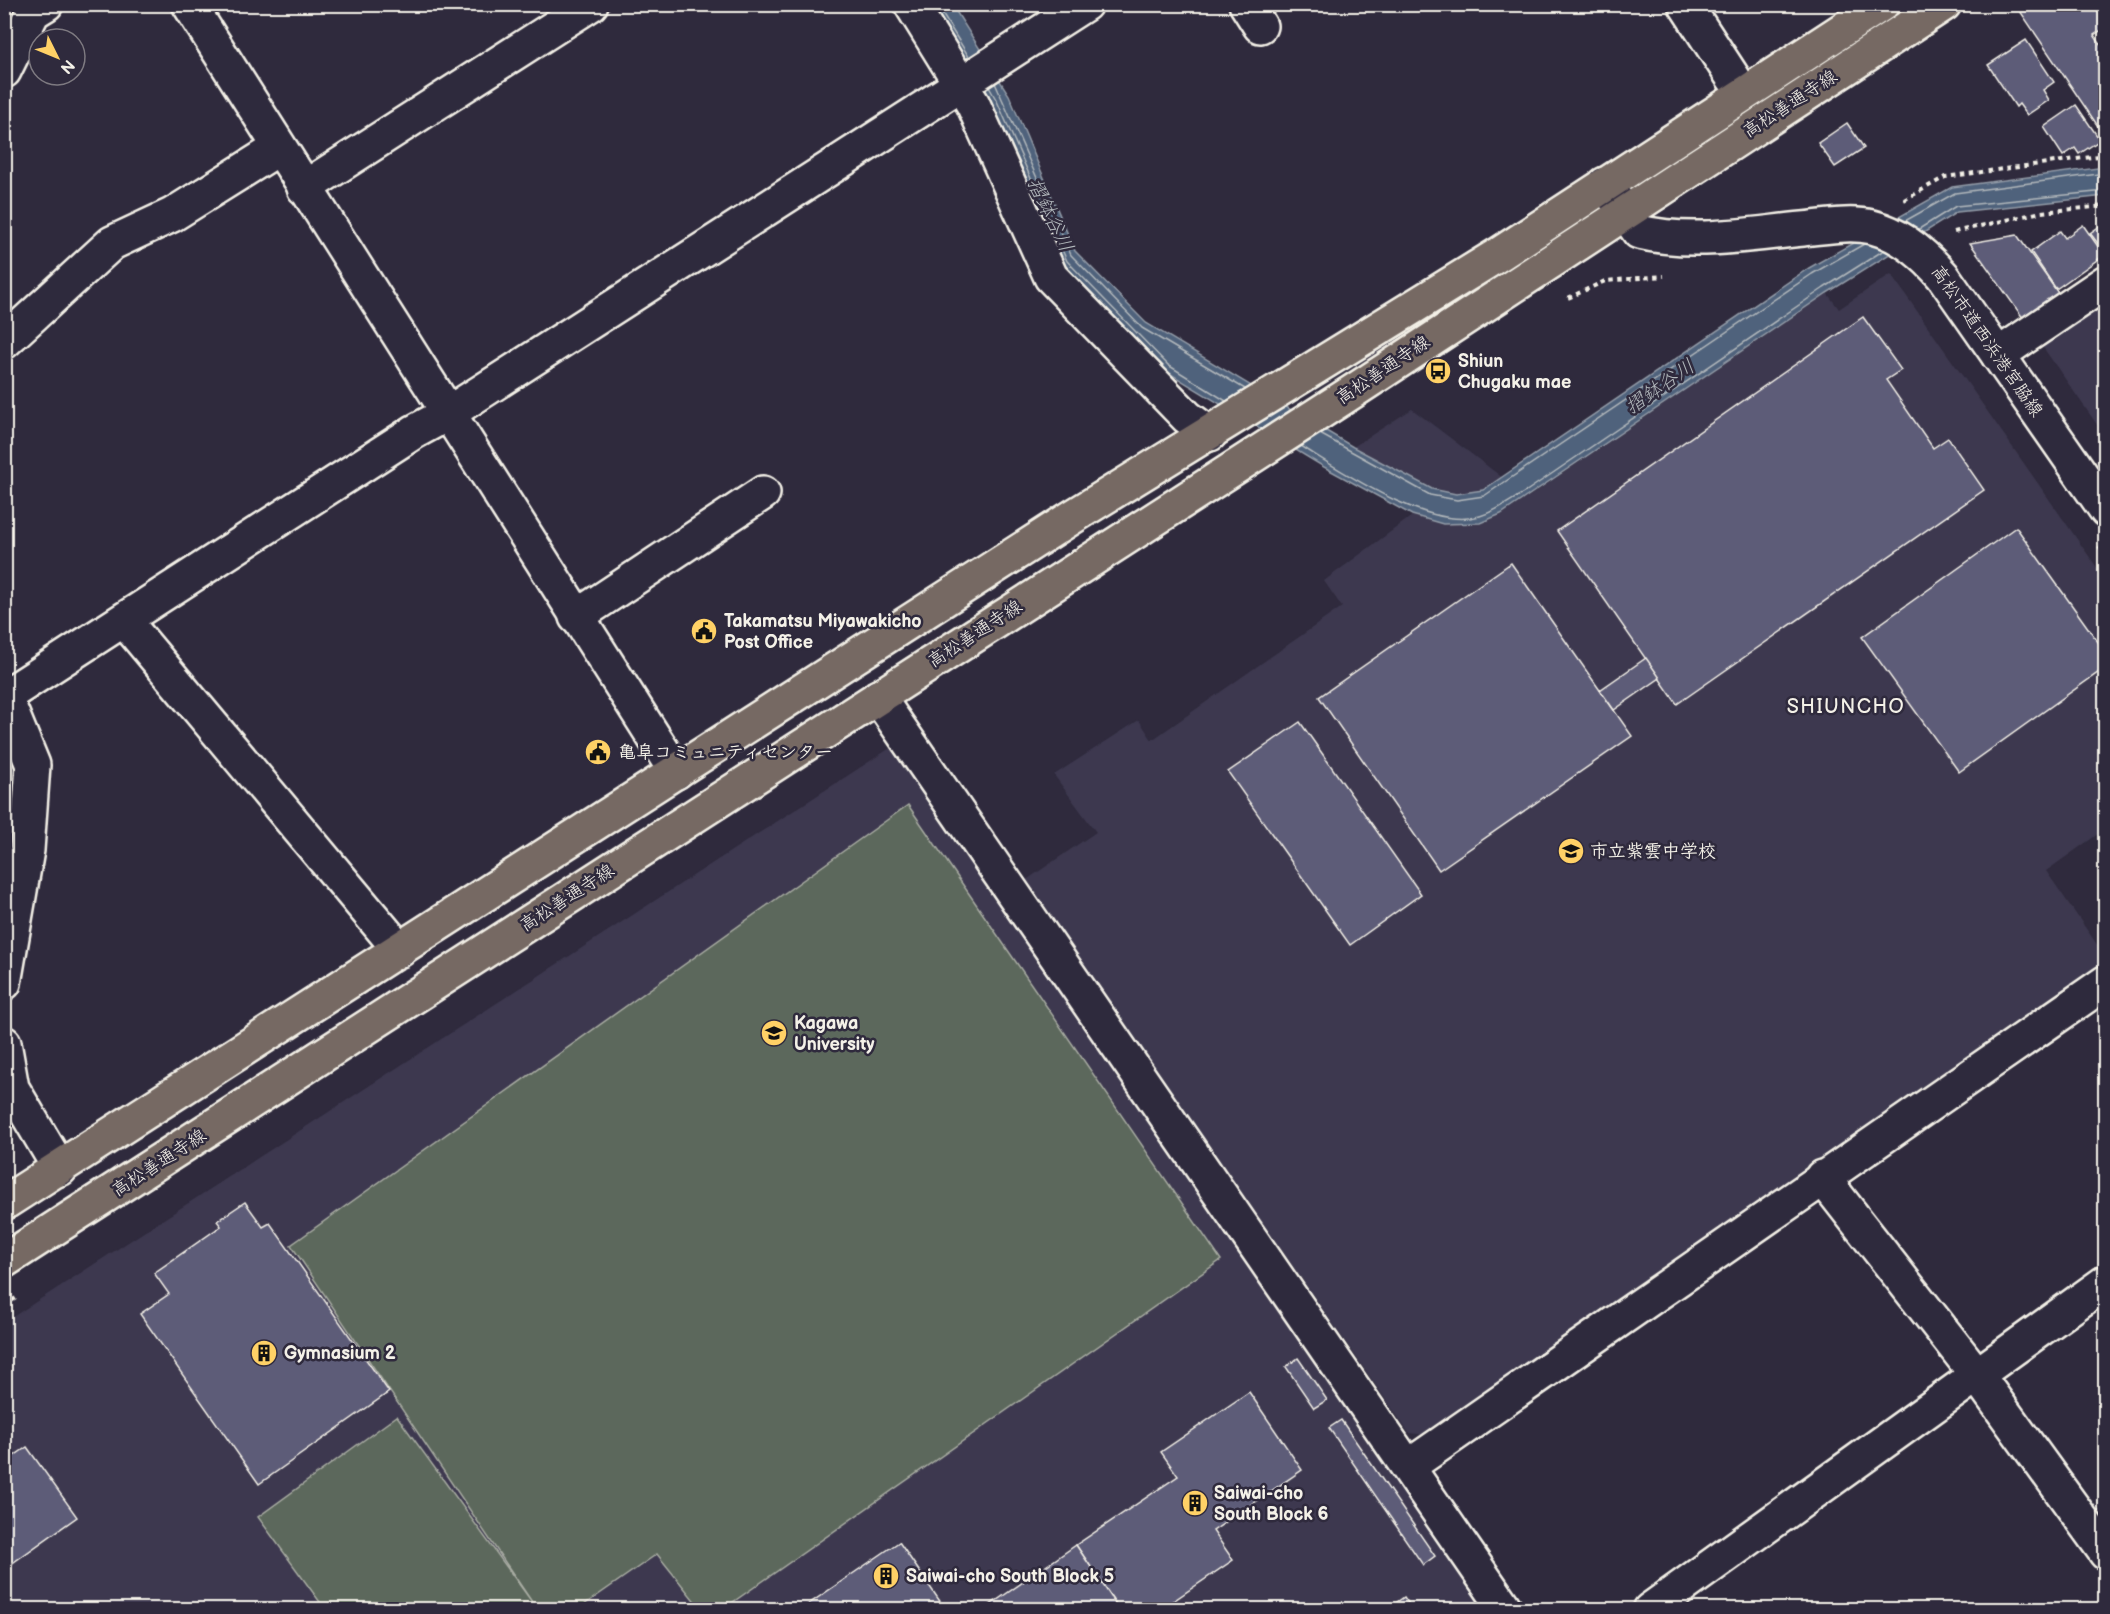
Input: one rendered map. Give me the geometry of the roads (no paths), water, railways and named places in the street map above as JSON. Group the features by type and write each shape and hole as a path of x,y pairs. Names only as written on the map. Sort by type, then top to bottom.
{"main road":[{"name":"高松善通寺線","path":"4,1203 1074,516 1501,253 1882,4"},
{"name":"高松善通寺線","path":"4,1261 172,1155 1352,392 1624,211 1944,4"}],"street":[{"path":"4,71 33,12 46,4"},
{"path":"189,4 676,772"},
{"path":"304,188 591,4"},
{"path":"911,4 975,75 973,104 1051,277 1187,417 1210,434"},
{"path":"4,983 27,850 33,765 5,696 1085,4"},
{"path":"1685,4 1734,79"},
{"path":"4,342 112,243 172,215 279,148"},
{"name":"高松市道西浜港宮脇線","path":"1605,184 1639,232 1665,238 1725,236 1842,225 1871,227 1890,234 1918,251 1943,276 1998,355 2099,523"},
{"path":"1998,355 2106,282"},
{"path":"576,617 763,493"},
{"path":"124,620 400,950"},
{"path":"878,697 1506,1610"},
{"path":"1409,1466 1822,1177 2106,982"},
{"path":"4,1043 12,1088 60,1169"},
{"path":"1822,1177 1977,1375 2106,1553"},
{"path":"1650,1610 2106,1282"}],"water":[{"name":"摺鉢谷川","path":"929,5 952,5 1009,95 1075,251 1146,323 1353,447 1432,489 1456,494 1483,490 1809,268 1952,187 2105,167 2105,196 1957,212 1827,293 1501,514 1480,523 1443,524 1412,515 1324,467 1164,370 1061,265 992,103"}],"place":[{"name":"Shiun Chugaku mae","path":"1438,371"},
{"name":"Takamatsu Miyawakicho Post Office","path":"704,631"},
{"name":"亀阜コミュニティセンター","path":"598,752"},
{"name":"市立紫雲中学校","path":"1571,851"},
{"name":"Kagawa University","path":"774,1033"},
{"name":"Gymnasium 2","path":"264,1353"},
{"name":"Saiwai-cho South Block 6","path":"1195,1503"},
{"name":"Saiwai-cho South Block 5","path":"886,1576"}],"district":[{"name":"SHIUNCHO","path":"1846,707"}]}
